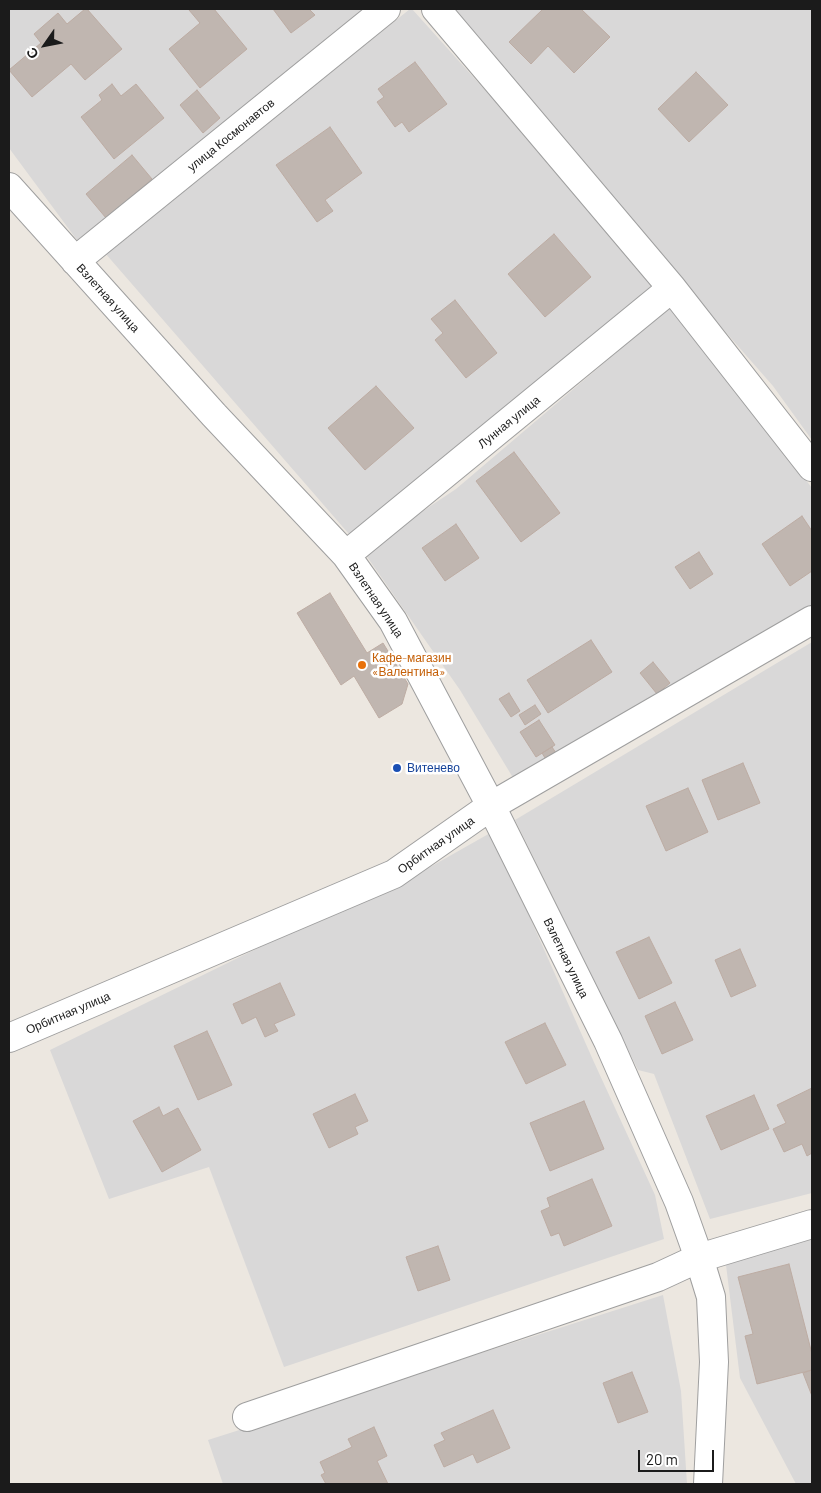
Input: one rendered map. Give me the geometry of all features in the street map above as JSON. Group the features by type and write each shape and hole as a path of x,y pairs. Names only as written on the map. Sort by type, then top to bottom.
{"street":[{"name":"улица Космонавтов","path":"75,261 386,9"},
{"path":"436,9 672,288 812,467"},
{"name":"Взлетная улица","path":"9,187 214,415 346,556 393,621 491,806 608,1041 679,1202 711,1297 714,1352 708,1484"},
{"name":"Лунная улица","path":"346,556 672,288"},
{"name":"Орбитная улица","path":"9,1038 394,874 491,806 812,620"},
{"path":"247,1417 658,1277 699,1258 812,1224"}],"shaded area":[{"path":"9,9 364,9 77,240 9,148"},
{"path":"410,9 657,281 355,541 105,253"},
{"path":"442,9 812,9 812,440 773,386"},
{"path":"671,306 812,488 812,610 518,786 460,690 363,551 456,489"},
{"path":"812,642 812,1193 710,1219 654,1074 638,1070 515,820"},
{"path":"492,832 655,1195 664,1239 284,1367 209,1167 109,1199 50,1050 303,926 386,892"},
{"path":"812,1235 812,1484 796,1484 740,1378 726,1265"},
{"path":"663,1295 681,1391 687,1484 223,1484 208,1440"}],"building":[{"path":"85,9 122,49 85,80 71,64 32,97 9,70 41,43 34,34 58,13 67,24"},
{"path":"214,9 247,49 200,88 169,49 200,23 189,10"},
{"path":"273,9 309,9 315,15 291,33"},
{"path":"543,9 581,9 610,37 574,73 548,46 531,64 509,42"},
{"path":"415,62 447,104 409,132 402,122 395,127 377,102 384,97 378,89"},
{"path":"696,72 728,105 689,142 658,109"},
{"path":"112,84 121,96 136,84 164,118 114,159 81,117 102,100 99,95"},
{"path":"197,90 220,118 203,133 180,105"},
{"path":"330,127 362,173 325,200 333,211 317,222 276,165"},
{"path":"132,155 152,179 106,218 86,194"},
{"path":"554,234 591,277 545,317 508,274"},
{"path":"455,300 497,353 466,378 435,340 443,333 431,319"},
{"path":"376,386 414,428 365,470 328,428"},
{"path":"514,452 560,513 521,542 476,481"},
{"path":"802,516 812,531 812,571 790,586 762,544"},
{"path":"456,524 479,558 445,581 422,548"},
{"path":"699,552 713,574 690,589 675,567"},
{"name":"Кафе-магазин «Валентина»","path":"330,593 367,653 383,643 408,684 402,704 379,718 354,676 341,685 297,613"},
{"path":"591,640 612,672 548,713 527,680"},
{"path":"653,662 670,683 657,694 640,673"},
{"path":"509,693 520,711 511,717 499,699"},
{"path":"535,705 541,714 525,725 519,715"},
{"path":"539,720 555,745 536,757 520,732"},
{"path":"552,747 560,759 550,766 542,753"},
{"path":"743,763 760,803 718,820 702,780"},
{"path":"688,788 708,832 666,851 646,806"},
{"path":"649,937 672,983 639,999 616,952"},
{"path":"740,949 756,986 731,997 715,960"},
{"path":"280,983 295,1015 274,1024 278,1031 265,1037 256,1017 242,1024 233,1004"},
{"path":"675,1002 693,1040 662,1054 645,1016"},
{"path":"545,1023 566,1065 526,1084 505,1042"},
{"path":"207,1031 232,1085 198,1100 174,1046"},
{"path":"812,1088 812,1153 807,1156 802,1144 784,1152 773,1129 786,1123 777,1105"},
{"path":"355,1094 368,1121 355,1127 358,1134 329,1148 313,1114"},
{"path":"754,1095 769,1129 721,1150 706,1116"},
{"path":"584,1101 604,1149 550,1171 530,1123"},
{"path":"159,1107 163,1116 178,1108 201,1150 162,1172 133,1121"},
{"path":"592,1179 612,1226 564,1246 559,1233 551,1236 541,1211 550,1207 547,1198"},
{"path":"438,1246 450,1280 418,1291 406,1257"},
{"path":"789,1264 812,1354 812,1370 757,1384 745,1336 753,1334 738,1277"},
{"path":"812,1370 812,1396 803,1373"},
{"path":"632,1372 648,1412 618,1423 603,1383"},
{"path":"493,1410 510,1448 477,1463 473,1454 444,1467 434,1445 445,1440 441,1433"},
{"path":"374,1427 387,1456 377,1461 388,1484 326,1484 321,1475 325,1473 320,1462 352,1447 348,1439"}],"place":[{"name":"Кафе-магазин «Валентина»","path":"362,665"},
{"name":"Витенево","path":"397,768"}]}
